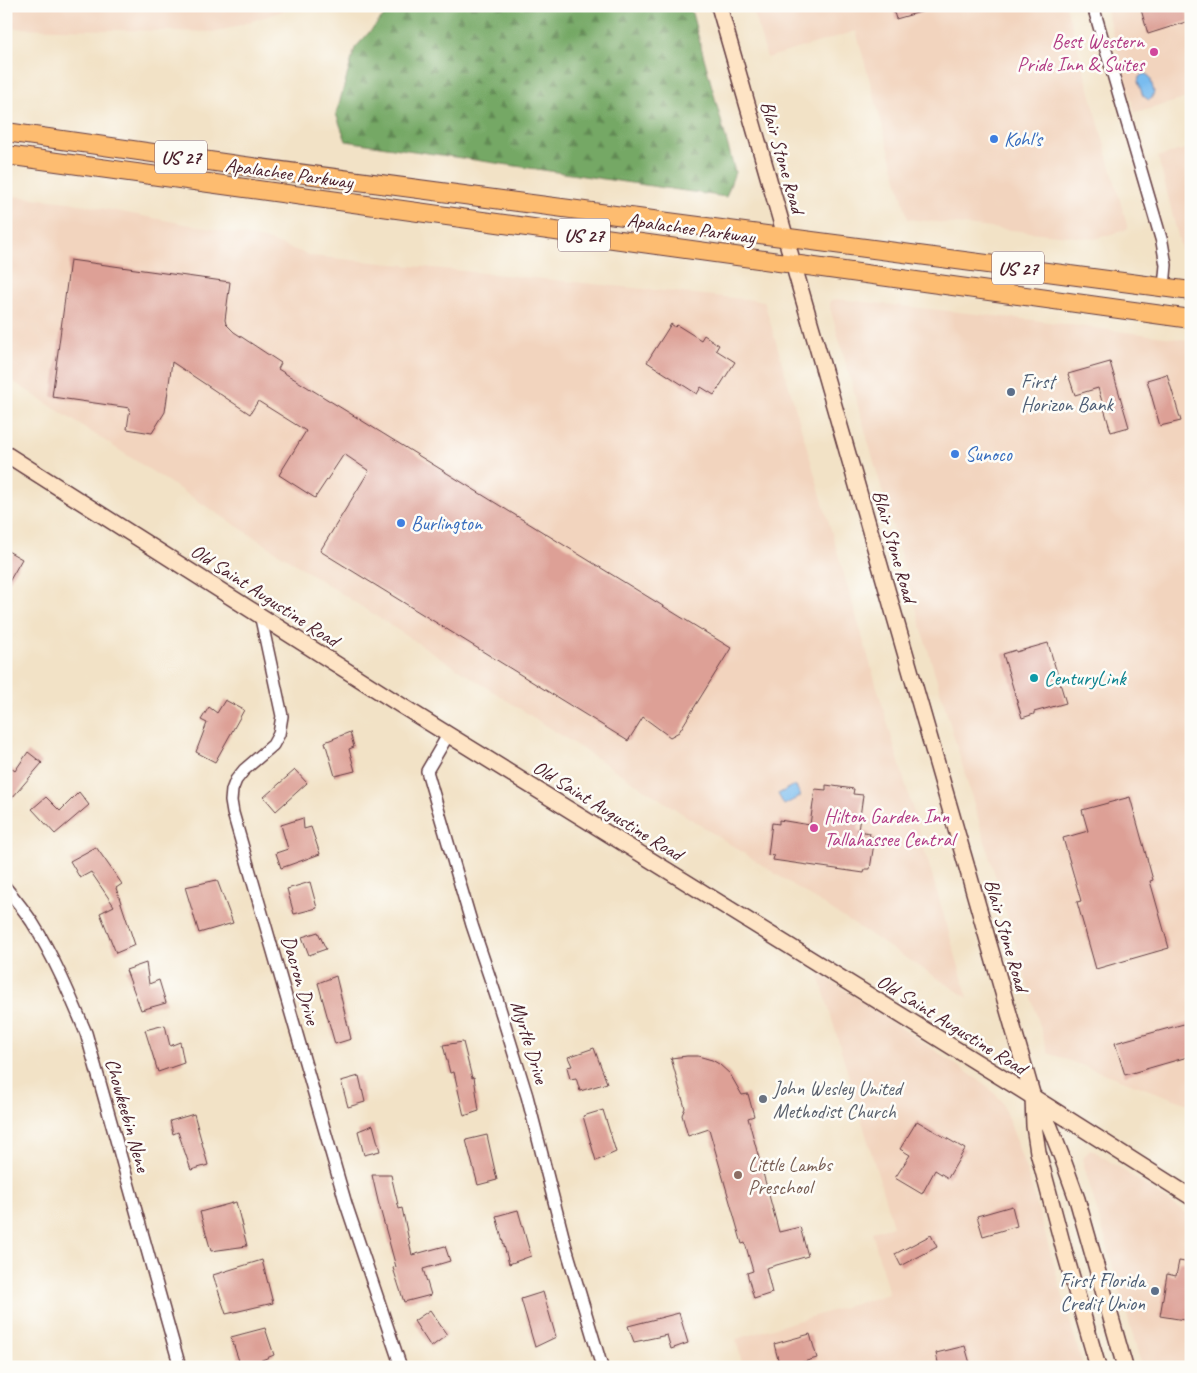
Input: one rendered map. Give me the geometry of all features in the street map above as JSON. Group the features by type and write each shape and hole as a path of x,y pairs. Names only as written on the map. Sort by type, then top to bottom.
{"main road":[{"name":"Blair Stone Road","path":"719,6 1033,1097 1050,1127 1064,1160 1124,1362"},
{"name":"Apalachee Parkway","path":"6,132 238,165 1191,291"},
{"name":"Apalachee Parkway","path":"6,155 1191,319"},
{"name":"Old Saint Augustine Road","path":"6,454 448,735 1191,1197"},
{"name":"Blair Stone Road","path":"1033,1097 1034,1126 1038,1152 1098,1366"},
{"path":"1090,1337 1115,1330"},
{"path":"1098,1366 1124,1362"}],"street":[{"path":"1093,6 1162,242 1166,265 1164,287"},
{"name":"Dacron Drive","path":"260,614 282,716 279,734 273,745 244,770 236,780 231,800 233,813 346,1204 401,1367"},
{"name":"Myrtle Drive","path":"448,735 427,771 472,925 527,1096 565,1244 602,1367"},
{"name":"Chowkeebin Nene","path":"6,888 31,921 50,953 86,1033 180,1367"}],"shaded area":[{"path":"6,6 299,6 217,32 6,28"},
{"name":"Kohl's","path":"752,6 1066,6 1128,229 1095,239 908,219 856,31 767,58"},
{"name":"Best Western Pride Inn & Suites","path":"1105,6 1191,6 1191,97 1135,113"},
{"path":"1191,147 1191,265 1185,264 1158,157"},
{"path":"6,195 68,202 265,239 312,256 764,301 968,998 6,377"},
{"path":"837,299 1033,320 1188,340 1191,350 1191,1105 1048,1053 922,630 830,308 831,300"},
{"path":"818,972 986,1085 1001,1100 1032,1188 1083,1367 743,1367 736,1339 889,1294 872,1232 893,1226"},
{"name":"First Florida Credit Union","path":"1091,1149 1191,1216 1191,1367 1142,1367 1082,1159"}],"green space":[{"path":"393,6 690,6 735,172 726,197 346,141 336,114 355,48"}],"water":[{"path":"1143,74 1150,77 1154,92 1149,100 1143,96 1138,82 1139,77"},
{"path":"795,785 801,796 784,805 778,794"}],"building":[{"path":"892,6 930,6 931,9 896,19"},
{"path":"1140,6 1185,6 1189,21 1148,34"},
{"path":"70,260 230,282 226,324 234,332 281,363 278,369 731,648 679,732 670,737 643,717 628,741 320,551 369,471 344,454 315,498 279,475 306,431 258,401 250,414 172,362 165,412 152,433 127,429 130,408 52,397"},
{"path":"671,324 675,327 677,325 701,340 704,335 719,345 716,350 735,362 714,395 701,387 697,394 647,362"},
{"path":"1110,362 1129,427 1111,432 1098,388 1075,395 1068,374"},
{"path":"1167,374 1181,421 1160,426 1147,380"},
{"path":"6,550 22,559 6,587"},
{"name":"CenturyLink","path":"1048,643 1066,703 1034,712 1034,714 1022,718 1003,654"},
{"path":"225,700 244,710 215,762 196,752 207,723 201,720 209,707 217,713"},
{"path":"350,732 354,747 349,749 355,771 335,776 325,742"},
{"path":"28,752 42,763 6,805 6,764 15,771"},
{"path":"295,770 307,783 276,811 264,797"},
{"name":"Hilton Garden Inn Tallahassee Central","path":"826,785 854,789 853,794 863,795 858,831 870,833 869,837 875,837 870,869 865,869 864,873 773,860 774,856 768,855 772,823 779,824 779,820 810,825 815,789 826,790"},
{"path":"79,792 89,805 55,834 32,809 46,797 60,811"},
{"path":"1130,797 1153,880 1150,881 1169,948 1096,969 1077,902 1081,901 1063,838 1088,831 1082,810"},
{"path":"303,818 304,829 311,827 320,854 281,868 276,853 288,849 281,825"},
{"path":"96,847 122,884 116,888 135,945 116,953 100,913 114,906 91,872 80,878 70,861"},
{"path":"217,880 233,923 199,933 185,887"},
{"path":"310,882 317,908 294,914 287,889"},
{"path":"318,932 326,949 309,955 302,937"},
{"path":"146,963 149,984 159,980 166,1003 141,1010 126,970"},
{"path":"336,976 351,1039 335,1044 318,983"},
{"path":"1191,1022 1191,1056 1125,1075 1115,1043"},
{"path":"165,1025 170,1046 180,1042 184,1063 158,1072 145,1030"},
{"path":"463,1042 472,1078 474,1077 479,1111 464,1116 454,1072 450,1073 443,1045"},
{"path":"594,1048 607,1083 580,1091 576,1078 570,1079 567,1067 572,1066 568,1057"},
{"path":"698,1056 719,1064 730,1074 742,1095 748,1094 754,1116 748,1118 779,1232 800,1227 808,1256 766,1268 772,1293 754,1299 747,1273 753,1271 745,1243 742,1244 709,1129 688,1136 682,1115 685,1108 671,1058"},
{"path":"359,1076 365,1102 348,1107 341,1081"},
{"path":"603,1110 616,1152 596,1161 583,1116"},
{"path":"194,1114 208,1165 191,1170 178,1132 173,1134 170,1121"},
{"path":"917,1121 965,1149 948,1178 935,1170 922,1194 895,1178 910,1155 900,1149"},
{"path":"373,1125 380,1151 364,1155 358,1131"},
{"path":"487,1135 497,1180 478,1185 466,1140"},
{"path":"372,1175 391,1175 399,1209 402,1208 412,1255 445,1246 450,1261 423,1269 431,1295 404,1302 393,1268 396,1267"},
{"path":"236,1202 247,1246 211,1251 200,1212"},
{"path":"1012,1206 1017,1226 983,1236 977,1216"},
{"path":"518,1210 531,1256 509,1264 496,1216"},
{"path":"931,1235 937,1247 901,1266 895,1254"},
{"path":"262,1260 273,1303 226,1314 213,1275"},
{"path":"1179,1261 1191,1263 1191,1321 1160,1316 1167,1274 1176,1276"},
{"path":"543,1292 556,1337 535,1347 521,1299"},
{"path":"430,1310 447,1335 431,1347 414,1321"},
{"path":"679,1313 688,1343 671,1349 667,1335 634,1342 628,1326"},
{"path":"265,1328 274,1355 241,1367 231,1337"},
{"path":"810,1334 817,1358 780,1367 774,1344"},
{"path":"965,1346 971,1367 939,1367 936,1353"}],"place":[{"name":"Best Western Pride Inn & Suites","path":"1154,52"},
{"name":"Kohl's","path":"994,139"},
{"name":"First Horizon Bank","path":"1011,392"},
{"name":"Sunoco","path":"955,454"},
{"name":"Burlington","path":"401,523"},
{"name":"CenturyLink","path":"1034,678"},
{"name":"Hilton Garden Inn Tallahassee Central","path":"814,828"},
{"name":"John Wesley United Methodist Church","path":"763,1099"},
{"name":"Little Lambs Preschool","path":"738,1175"},
{"name":"First Florida Credit Union","path":"1155,1291"}]}
